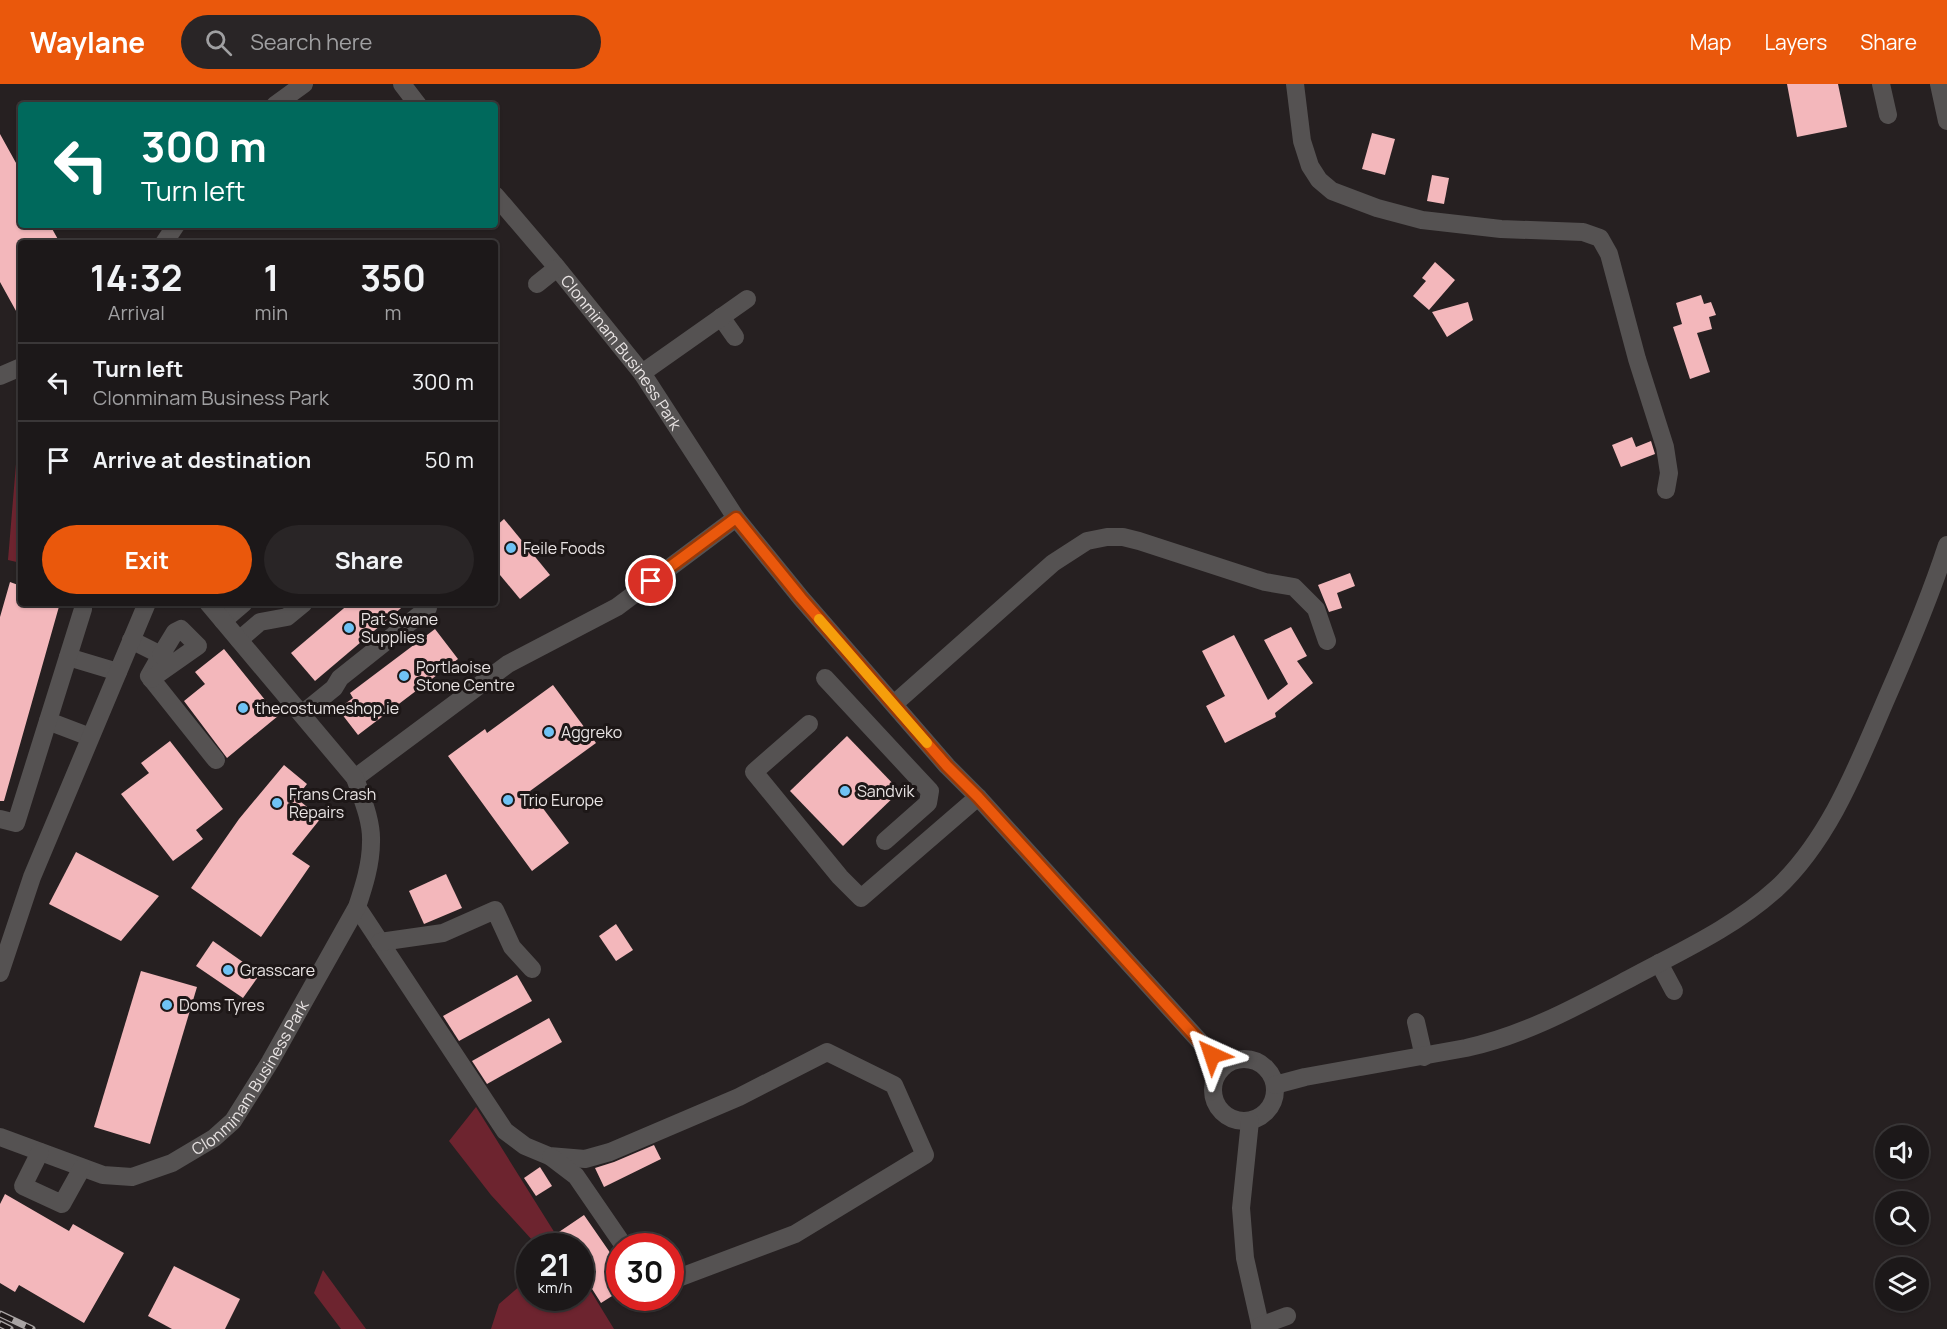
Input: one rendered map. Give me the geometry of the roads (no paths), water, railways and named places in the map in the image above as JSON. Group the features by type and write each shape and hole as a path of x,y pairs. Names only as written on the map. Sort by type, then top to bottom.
{"street":[{"path":"275,102 286,84"},
{"path":"277,102 304,84"},
{"path":"1295,84 1302,141 1310,166 1319,180 1332,191 1377,208 1422,220 1501,230 1583,232 1600,238 1609,254 1637,359 1665,447 1669,473 1666,490"},
{"path":"1881,84 1888,115"},
{"path":"1939,84 1947,121"},
{"name":"Clonminam Business Park","path":"498,199 642,373 736,518 801,598 947,766 978,797 1223,1067"},
{"path":"537,284 557,268"},
{"path":"642,373 747,299"},
{"path":"721,318 735,337"},
{"path":"0,376 18,368"},
{"path":"355,778 508,664 617,607 736,518"},
{"path":"894,704 1053,563 1087,541 1107,537 1124,537 1265,582 1294,586 1316,609 1327,641"},
{"path":"1275,1085 1305,1077 1424,1057 1521,1033 1574,1009 1726,927 1763,900 1801,861 1825,828 1850,781 1921,618 1947,545"},
{"path":"0,974 32,877 146,606"},
{"name":"Clonminam Business Park","path":"0,1137 103,1175 132,1177 172,1163 214,1138 233,1121 270,1062 357,907 366,880 372,842 366,808 355,778 210,606"},
{"path":"223,621 240,606"},
{"path":"239,640 260,622 287,617 300,606"},
{"path":"302,714 334,688 340,678 428,608"},
{"path":"0,819 16,823 83,609"},
{"path":"151,679 198,646 181,628 175,632 149,676 151,679 216,760"},
{"path":"131,640 161,655"},
{"path":"69,657 118,672"},
{"path":"825,678 930,791 928,803 889,837 912,855"},
{"path":"48,721 90,737"},
{"path":"809,724 754,772 840,877 861,898 978,797"},
{"path":"357,907 505,1131 525,1146 549,1156 576,1176 615,1233"},
{"path":"380,942 443,933 495,910 512,947 532,969"},
{"path":"1659,963 1674,991"},
{"path":"1416,1022 1424,1057"},
{"path":"549,1156 585,1159 610,1152 739,1097 827,1052 894,1085 925,1155 795,1234 684,1276"},
{"path":"1240,1059 1250,1059 1266,1069 1272,1076 1275,1085 1272,1104 1259,1117 1240,1121 1230,1118 1216,1104 1213,1094 1214,1084 1223,1067 1240,1059"},
{"path":"1250,1120 1241,1208 1245,1258 1261,1328 1287,1316"},
{"path":"40,1152 23,1186 62,1204 82,1168"}],"railway":[{"path":"0,1314 32,1329"},
{"path":"0,1324 10,1329"}],"place":[{"name":"Feile Foods","path":"511,548"},
{"name":"Pat Swane Supplies","path":"349,628"},
{"name":"Portlaoise Stone Centre","path":"404,676"},
{"name":"thecostumeshop.ie","path":"243,708"},
{"name":"Aggreko","path":"549,732"},
{"name":"Sandvik","path":"845,791"},
{"name":"Trio Europe","path":"508,800"},
{"name":"Frans Crash Repairs","path":"277,803"},
{"name":"Grasscare","path":"228,970"},
{"name":"Doms Tyres","path":"167,1005"}]}
